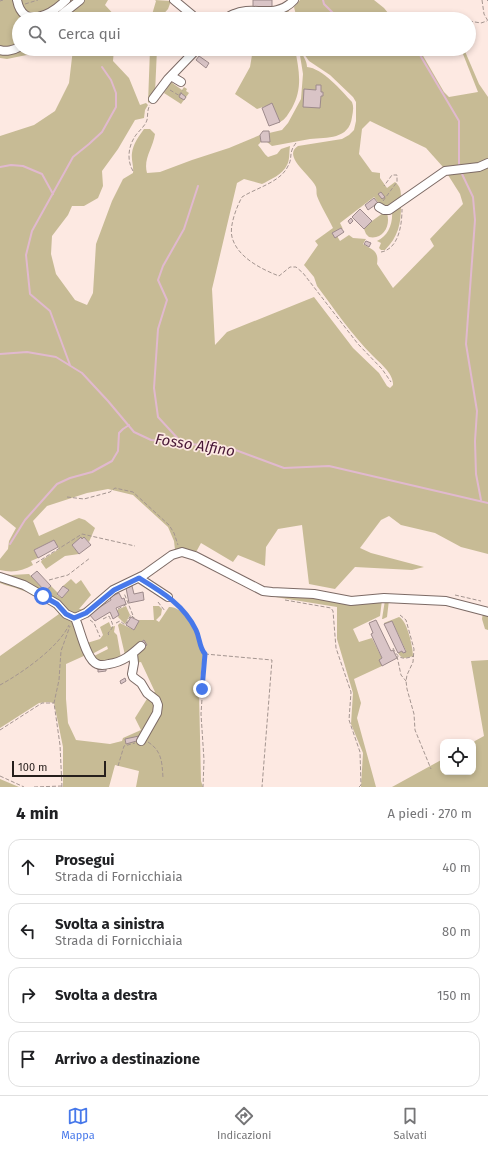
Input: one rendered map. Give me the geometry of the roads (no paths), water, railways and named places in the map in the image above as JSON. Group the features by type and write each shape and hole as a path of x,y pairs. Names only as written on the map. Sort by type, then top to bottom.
{"street":[{"path":"52,12 66,0"},
{"path":"65,12 80,0"},
{"path":"174,0 189,12"},
{"path":"238,12 278,10 294,0"},
{"path":"0,50 12,50"},
{"path":"153,99 163,85 190,56"},
{"path":"171,76 182,86"},
{"path":"379,207 384,210 389,210 445,171 479,167 488,163"},
{"path":"73,619 86,613 114,590 139,578 177,553 182,552 195,556 263,591 314,594 351,601 384,598 446,601 488,612"},
{"path":"0,577 24,585 57,604 73,619 90,659 96,664 101,665 118,663 133,654 141,646"},
{"path":"139,578 168,597"},
{"path":"133,654 133,677 141,683 147,693 156,700 158,705 157,713 142,739"}],"waterway":[{"path":"323,0 324,4 332,12"},
{"path":"421,56 459,121 459,167"},
{"path":"70,365 50,311 30,294 26,255 32,231 73,157 102,132 116,107 116,93 111,80 102,67"},
{"path":"0,167 11,165 23,166 42,174 53,194"},
{"path":"462,174 473,197 475,220 466,344 477,411 475,441 476,474 481,500"},
{"path":"182,443 158,417 154,388 158,329 167,300 158,280 163,266 184,229 198,186"},
{"name":"Fosso Alfino","path":"0,354 27,352 56,357 82,373 134,432 151,440 230,448 284,468 329,466 488,503"},
{"path":"10,544 25,520 57,484 70,478 92,472 112,461 118,451 119,433 129,425"}]}
